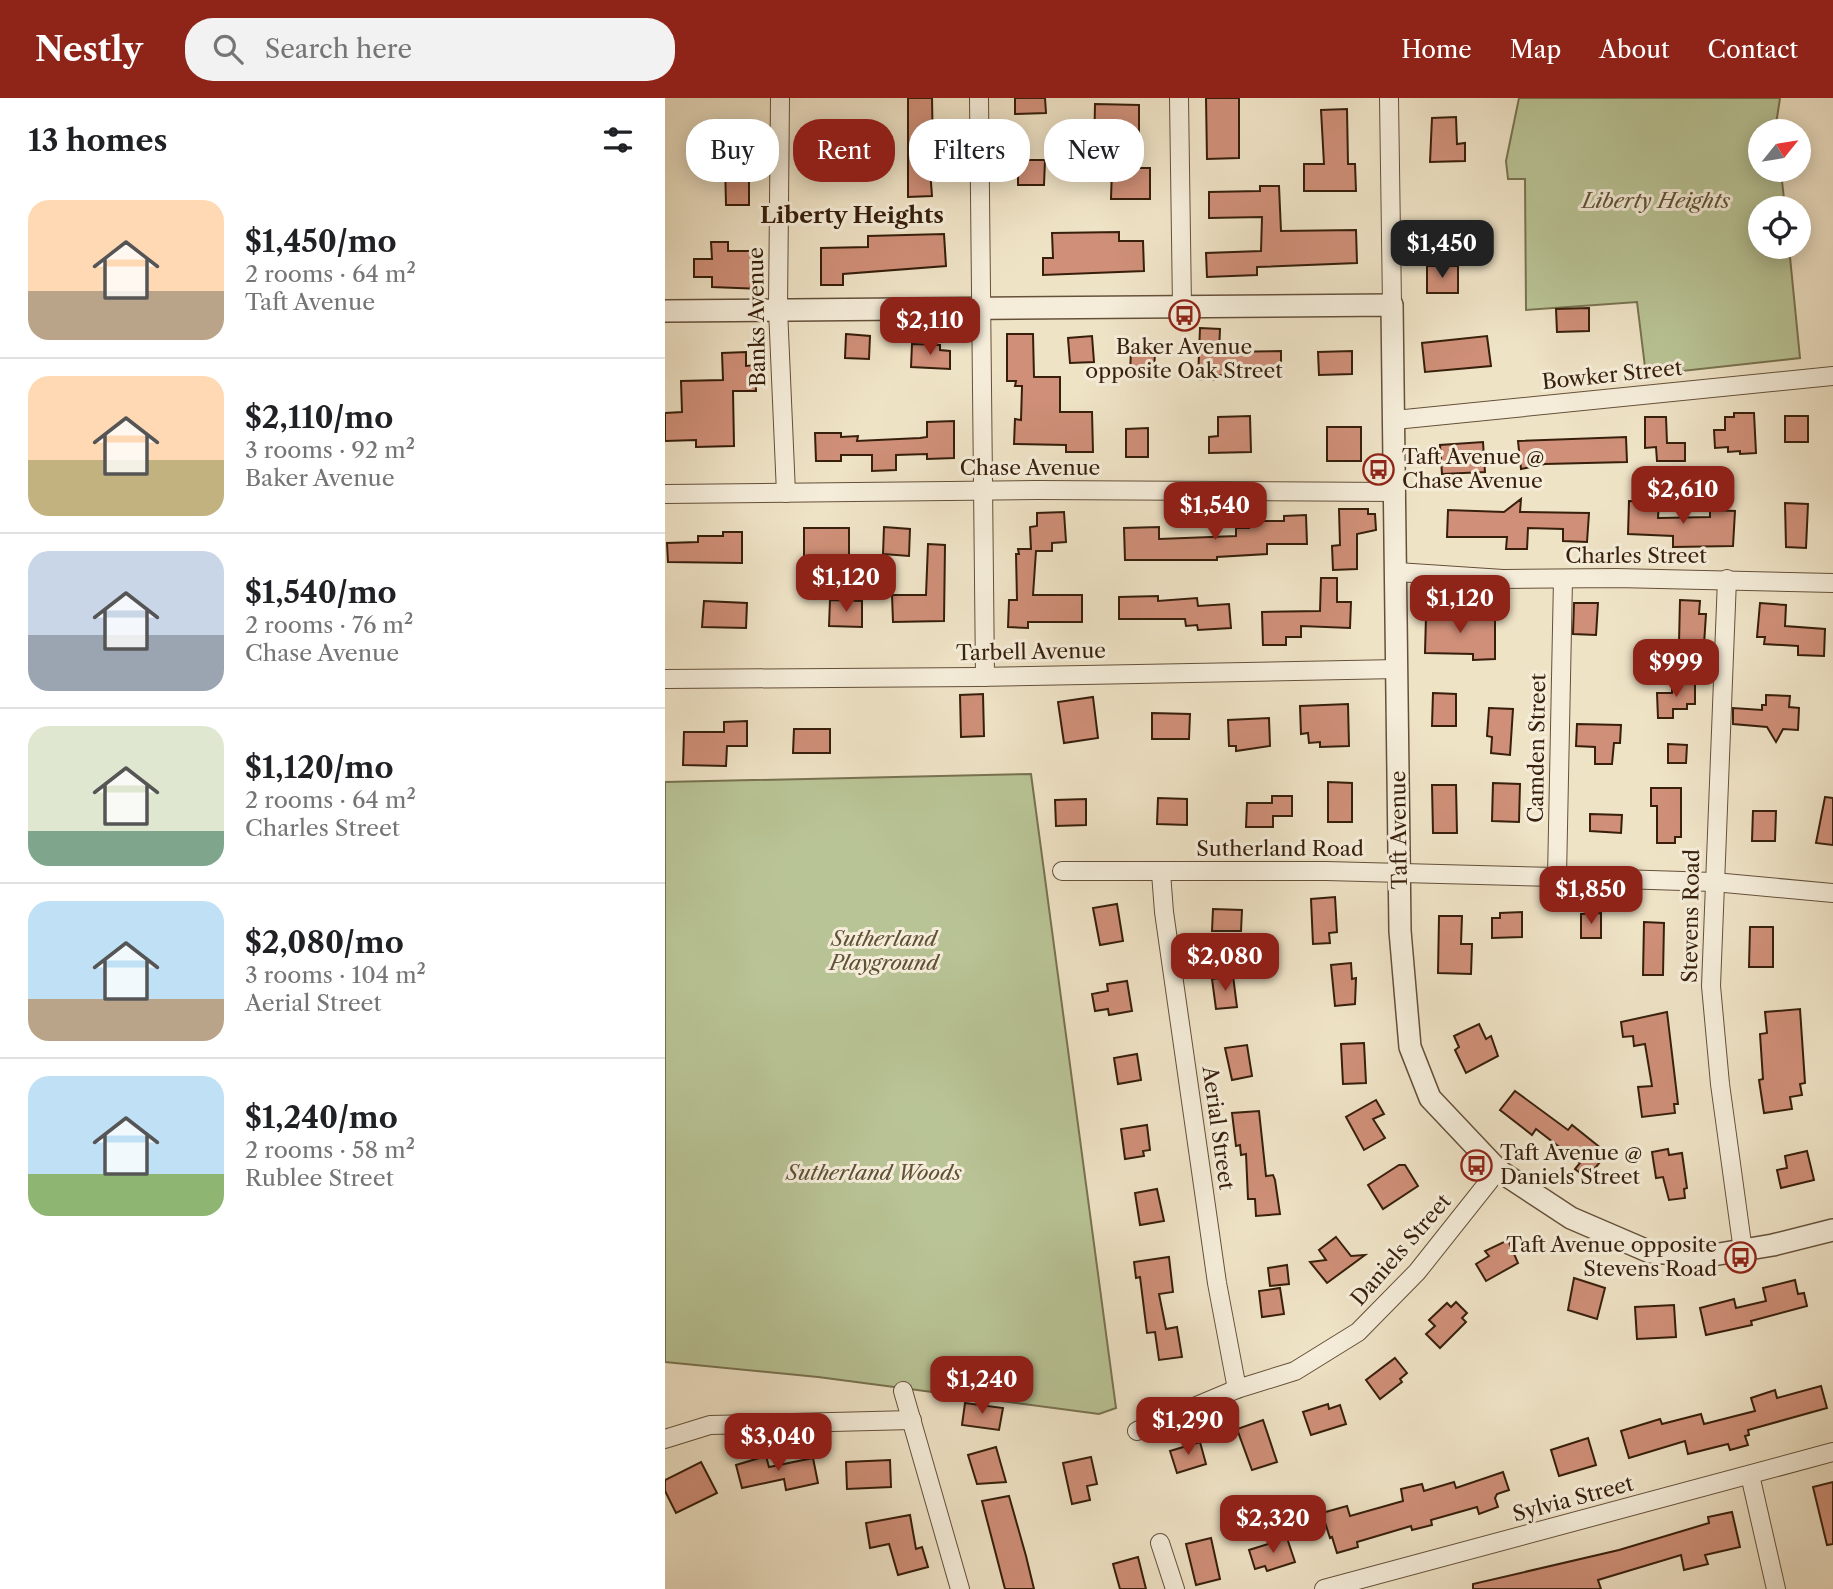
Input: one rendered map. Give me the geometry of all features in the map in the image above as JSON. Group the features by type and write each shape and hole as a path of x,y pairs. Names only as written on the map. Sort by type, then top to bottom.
{"street":[{"name":"Banks Avenue","path":"780,98 778,309 786,493"},
{"path":"979,98 985,677"},
{"path":"1179,98 1182,307"},
{"name":"Taft Avenue","path":"1389,98 1400,932 1410,1047 1430,1098 1498,1170 1571,1218 1650,1252 1707,1256 1743,1251 1833,1230"},
{"path":"665,312 1392,305"},
{"name":"Bowker Street","path":"1395,420 1833,376"},
{"name":"Chase Avenue","path":"665,494 985,491 1396,492"},
{"name":"Charles Street","path":"1397,572 1503,579 1727,579 1833,583"},
{"name":"Camden Street","path":"1557,877 1563,579"},
{"name":"Stevens Road","path":"1727,579 1711,986 1720,1084 1743,1251"},
{"name":"Tarbell Avenue","path":"665,679 985,677 1398,669"},
{"name":"Sutherland Road","path":"1062,871 1557,877 1714,882 1833,893"},
{"name":"Aerial Street","path":"1161,873 1199,1166 1237,1388"},
{"name":"Daniels Street","path":"1137,1430 1237,1388 1295,1371 1358,1332 1417,1272 1498,1170"},
{"path":"903,1391 960,1589"},
{"path":"665,1439 710,1425 912,1420"},
{"name":"Sylvia Street","path":"1324,1589 1833,1452"},
{"path":"1750,1475 1776,1589"},
{"path":"1160,1543 1175,1589"}],"green space":[{"name":"Liberty Heights","path":"1519,98 1780,98 1777,119 1748,119 1748,182 1782,182 1784,196 1748,196 1748,259 1790,259 1800,358 1646,375 1637,302 1526,310 1525,179 1508,179 1506,161"},
{"name":"Sutherland Woods","path":"1031,774 1116,1408 1099,1414 818,1377 665,1362 665,782"}],"building":[{"path":"908,98 932,98 932,119 909,119 909,182 931,182 932,196 908,197"},
{"path":"1015,98 1045,98 1046,113 1015,114"},
{"path":"1206,98 1239,98 1239,158 1207,159"},
{"path":"1095,104 1139,105 1139,119 1095,119"},
{"path":"1347,109 1348,164 1355,164 1356,191 1304,191 1304,164 1324,164 1321,110"},
{"path":"1456,117 1457,144 1465,143 1465,161 1430,162 1432,118"},
{"path":"1030,160 1044,160 1044,185 1018,185 1018,182 1030,182"},
{"path":"1144,168 1150,168 1150,199 1111,199 1112,182 1144,182"},
{"path":"725,182 749,182 749,205 726,205"},
{"path":"1260,186 1279,186 1281,231 1356,230 1357,263 1257,267 1257,275 1207,277 1206,253 1261,251 1262,217 1209,218 1209,192 1260,191"},
{"path":"1119,232 1119,241 1143,241 1144,271 1043,275 1043,258 1053,258 1052,233"},
{"path":"944,234 946,266 843,274 843,285 821,285 821,248 868,247 868,236"},
{"path":"711,242 728,242 728,251 755,251 755,258 761,258 762,289 712,287 712,277 694,277 694,259 712,259"},
{"path":"1427,266 1458,266 1458,293 1427,293"},
{"path":"1589,308 1589,331 1557,332 1556,309"},
{"path":"1200,328 1220,329 1219,352 1281,351 1281,374 1218,375 1218,380 1198,380"},
{"path":"846,334 870,336 869,359 845,358"},
{"path":"1007,334 1033,334 1034,377 1060,377 1060,412 1092,412 1093,452 1066,452 1066,445 1014,444 1015,419 1021,420 1022,386 1015,386 1016,381 1007,381"},
{"path":"1092,336 1094,362 1070,363 1068,338"},
{"path":"1487,336 1491,366 1425,372 1422,343"},
{"path":"912,344 940,345 940,350 950,351 950,369 911,367"},
{"path":"1131,350 1155,350 1154,376 1130,375"},
{"path":"1352,351 1352,374 1319,375 1318,352"},
{"path":"746,352 746,366 755,365 756,391 733,391 734,446 696,447 696,440 665,441 665,413 682,412 681,381 723,380 722,353"},
{"path":"1734,413 1754,413 1756,453 1740,454 1740,451 1728,452 1728,447 1715,448 1714,430 1725,430 1725,417 1734,417"},
{"path":"1250,416 1251,452 1209,453 1209,437 1218,436 1218,417"},
{"path":"1785,416 1808,416 1808,442 1785,442"},
{"path":"1645,417 1666,417 1667,443 1685,443 1685,461 1657,461 1656,447 1645,448"},
{"path":"954,421 954,458 927,459 927,454 896,455 896,470 872,471 872,455 841,455 841,461 816,461 815,433 841,433 841,437 858,436 857,441 920,438 927,437 927,422"},
{"path":"1327,427 1361,427 1361,461 1327,461"},
{"path":"1148,428 1148,457 1126,457 1126,429"},
{"path":"1626,437 1627,462 1545,464 1521,469 1518,441"},
{"path":"1483,442 1485,472 1442,474 1440,445"},
{"path":"1521,499 1520,512 1589,513 1587,542 1563,541 1563,529 1528,528 1527,549 1506,549 1507,537 1447,537 1448,510 1504,512"},
{"path":"1629,501 1659,502 1658,518 1710,517 1710,510 1735,511 1733,546 1673,547 1673,536 1628,534"},
{"path":"1785,503 1808,504 1806,548 1786,547"},
{"path":"1339,509 1368,509 1368,514 1375,514 1376,530 1357,534 1357,569 1333,570 1332,546 1340,545"},
{"path":"1064,512 1066,542 1052,543 1052,551 1036,551 1033,595 1082,595 1082,622 1028,622 1028,628 1008,627 1009,600 1017,600 1018,549 1031,549 1030,527 1037,526 1037,513"},
{"path":"1306,515 1307,544 1267,544 1267,554 1217,557 1217,560 1125,560 1124,528 1159,527 1159,539 1236,536 1236,528 1249,528 1249,521 1284,521 1284,516"},
{"path":"884,527 910,529 909,556 883,554"},
{"path":"804,528 849,528 849,569 804,569"},
{"path":"723,532 742,532 742,563 668,562 667,543 698,542 698,536 723,536"},
{"path":"928,544 945,545 944,621 893,622 892,595 926,595"},
{"path":"1321,578 1337,578 1337,602 1351,602 1350,628 1301,626 1301,637 1286,637 1286,645 1263,645 1262,612 1320,611"},
{"path":"1158,596 1158,601 1197,598 1198,606 1229,604 1231,628 1198,630 1197,625 1186,626 1185,619 1119,619 1119,597"},
{"path":"830,600 862,601 862,627 829,626"},
{"path":"1680,600 1700,601 1699,614 1706,614 1702,675 1684,674 1686,644 1679,643"},
{"path":"704,601 747,603 746,628 702,627"},
{"path":"1574,603 1598,603 1596,635 1573,634"},
{"path":"1760,603 1786,605 1785,626 1825,629 1824,656 1798,655 1798,646 1764,644 1765,637 1757,637"},
{"path":"1429,610 1453,611 1453,618 1495,617 1495,659 1473,660 1473,654 1425,653 1426,616 1429,616"},
{"path":"1672,682 1695,682 1695,704 1687,704 1687,709 1673,709 1673,718 1658,718 1657,693 1672,693"},
{"path":"1433,693 1456,694 1456,726 1432,726"},
{"path":"983,694 984,736 961,737 960,695"},
{"path":"1766,695 1790,696 1789,707 1799,708 1798,730 1783,729 1776,742 1767,727 1733,724 1733,708 1762,710 1762,705 1766,705"},
{"path":"1093,697 1098,738 1064,743 1058,702"},
{"path":"1348,704 1349,746 1320,747 1320,742 1309,743 1308,733 1301,734 1300,706"},
{"path":"1489,708 1513,709 1510,755 1491,753 1492,737 1487,736"},
{"path":"1152,713 1190,714 1189,739 1152,739"},
{"path":"1269,718 1270,746 1236,751 1236,746 1229,746 1228,720"},
{"path":"747,721 747,746 727,746 726,766 683,765 684,732 724,732 724,722"},
{"path":"1577,724 1621,725 1620,743 1614,743 1612,764 1595,764 1595,747 1576,746"},
{"path":"794,729 830,729 830,753 793,753"},
{"path":"1668,744 1687,745 1686,763 1668,763"},
{"path":"1328,782 1352,783 1352,822 1328,822"},
{"path":"1493,783 1520,784 1519,822 1492,821"},
{"path":"1432,785 1456,785 1457,833 1433,833"},
{"path":"1651,788 1681,788 1681,837 1675,837 1675,843 1657,843 1657,806 1651,806"},
{"path":"1272,796 1292,796 1292,816 1273,816 1273,827 1246,827 1247,803 1272,803"},
{"path":"1825,797 1833,798 1833,845 1816,843"},
{"path":"1158,798 1187,799 1187,825 1157,824"},
{"path":"1086,799 1086,825 1056,826 1055,800"},
{"path":"1753,811 1776,811 1775,841 1752,841"},
{"path":"1590,814 1622,815 1621,833 1590,831"},
{"path":"1335,897 1337,932 1329,933 1330,943 1313,944 1311,899"},
{"path":"1117,904 1123,941 1100,945 1093,908"},
{"path":"1213,909 1242,910 1241,931 1212,931"},
{"path":"1522,912 1522,937 1492,938 1492,918 1500,918 1500,913"},
{"path":"1601,913 1601,938 1581,938 1581,914"},
{"path":"1439,916 1462,916 1461,944 1472,944 1471,974 1438,973"},
{"path":"1644,922 1664,923 1663,975 1643,975"},
{"path":"1750,927 1773,927 1773,967 1749,967"},
{"path":"1351,963 1352,979 1356,978 1355,1004 1335,1006 1331,965"},
{"path":"1233,976 1237,1007 1216,1009 1212,979"},
{"path":"1127,981 1132,1011 1109,1015 1108,1009 1095,1011 1092,994 1108,991 1107,984"},
{"path":"1800,1009 1805,1083 1800,1084 1802,1095 1790,1097 1792,1109 1764,1113 1759,1080 1763,1079 1760,1034 1767,1033 1765,1012"},
{"path":"1667,1012 1678,1104 1674,1104 1675,1113 1642,1117 1638,1087 1652,1086 1645,1044 1634,1046 1633,1036 1623,1037 1621,1022"},
{"path":"1479,1024 1486,1039 1491,1036 1498,1056 1466,1073 1455,1050 1459,1047 1454,1036"},
{"path":"1364,1043 1366,1083 1343,1084 1341,1044"},
{"path":"1247,1045 1252,1076 1232,1080 1225,1048"},
{"path":"1137,1054 1141,1080 1118,1084 1114,1058"},
{"path":"1515,1091 1568,1130 1572,1125 1602,1149 1600,1152 1605,1156 1587,1178 1575,1169 1580,1163 1536,1129 1532,1135 1500,1110"},
{"path":"1376,1100 1384,1114 1373,1119 1385,1138 1364,1150 1346,1117"},
{"path":"1259,1111 1266,1176 1273,1175 1275,1180 1280,1214 1256,1216 1255,1199 1248,1199 1246,1154 1241,1155 1240,1145 1236,1146 1232,1113"},
{"path":"1147,1125 1150,1150 1143,1151 1144,1156 1125,1159 1121,1129"},
{"path":"1668,1149 1669,1155 1682,1153 1687,1188 1684,1189 1685,1198 1669,1200 1663,1177 1656,1178 1652,1152"},
{"path":"1807,1151 1814,1180 1781,1188 1777,1170 1787,1168 1785,1156"},
{"path":"1399,1165 1405,1165 1418,1186 1383,1209 1368,1185"},
{"path":"1157,1189 1164,1221 1140,1225 1135,1193"},
{"path":"1336,1237 1351,1256 1365,1255 1327,1283 1310,1262 1326,1260 1319,1250"},
{"path":"1508,1240 1518,1263 1486,1281 1476,1264 1489,1256 1485,1251"},
{"path":"1169,1257 1173,1292 1159,1294 1166,1329 1177,1327 1182,1357 1159,1360 1155,1332 1147,1333 1140,1277 1136,1278 1134,1262"},
{"path":"1287,1265 1289,1284 1270,1286 1268,1268"},
{"path":"1574,1278 1605,1288 1597,1319 1568,1310"},
{"path":"1795,1280 1798,1294 1804,1293 1807,1306 1751,1321 1752,1325 1706,1335 1700,1308 1734,1299 1736,1308 1766,1301 1763,1288"},
{"path":"1280,1288 1284,1314 1262,1317 1259,1291"},
{"path":"1456,1302 1467,1313 1462,1318 1466,1322 1440,1348 1426,1334 1435,1326 1429,1320 1447,1303 1451,1307"},
{"path":"1674,1305 1676,1337 1637,1339 1635,1307"},
{"path":"1395,1358 1407,1373 1400,1379 1402,1382 1380,1399 1366,1380"},
{"path":"1821,1386 1827,1408 1748,1430 1749,1435 1745,1436 1748,1445 1730,1450 1728,1444 1688,1454 1685,1441 1629,1458 1621,1431 1660,1419 1662,1424 1701,1414 1704,1424 1755,1411 1751,1398 1775,1390 1777,1398"},
{"path":"965,1403 1003,1408 999,1430 962,1425"},
{"path":"1328,1404 1329,1409 1340,1405 1346,1424 1311,1435 1303,1412"},
{"path":"1263,1420 1277,1462 1252,1470 1237,1429"},
{"path":"1588,1438 1596,1465 1559,1476 1551,1450"},
{"path":"1200,1442 1206,1464 1177,1473 1170,1451"},
{"path":"996,1447 1006,1482 977,1484 968,1455"},
{"path":"766,1456 769,1467 813,1458 818,1483 786,1490 784,1479 742,1488 736,1465"},
{"path":"1091,1457 1097,1484 1087,1486 1090,1500 1072,1504 1063,1463"},
{"path":"890,1460 891,1487 847,1489 846,1462"},
{"path":"701,1462 717,1493 676,1513 665,1491 665,1480"},
{"path":"1503,1472 1509,1490 1497,1494 1495,1498 1498,1507 1479,1514 1477,1507 1431,1520 1432,1525 1412,1530 1411,1526 1357,1542 1358,1547 1337,1553 1322,1513 1347,1506 1350,1516 1403,1501 1401,1489 1422,1484 1424,1491 1454,1482 1456,1488"},
{"path":"1833,1482 1833,1544 1827,1545 1813,1487"},
{"path":"1009,1496 1034,1589 1005,1589 982,1501"},
{"path":"1732,1512 1740,1547 1705,1555 1708,1564 1684,1570 1681,1555 1598,1580 1601,1589 1473,1589 1473,1584 1619,1550 1709,1523 1708,1517"},
{"path":"910,1515 916,1549 922,1547 928,1567 898,1575 889,1544 870,1548 866,1523"},
{"path":"1211,1538 1220,1579 1196,1585 1186,1544"},
{"path":"1287,1538 1295,1562 1267,1571 1265,1566 1255,1569 1249,1550"},
{"path":"1138,1557 1146,1589 1120,1589 1113,1564"}],"place":[{"name":"Baker Avenue opposite Oak Street","path":"1184,315"},
{"name":"Taft Avenue @ Chase Avenue","path":"1379,469"},
{"name":"Taft Avenue @ Daniels Street","path":"1477,1165"},
{"name":"Taft Avenue opposite Stevens Road","path":"1740,1257"}],"district":[{"name":"Liberty Heights","path":"852,215"}],"park label":[{"name":"Sutherland Playground","path":"884,951"}]}
